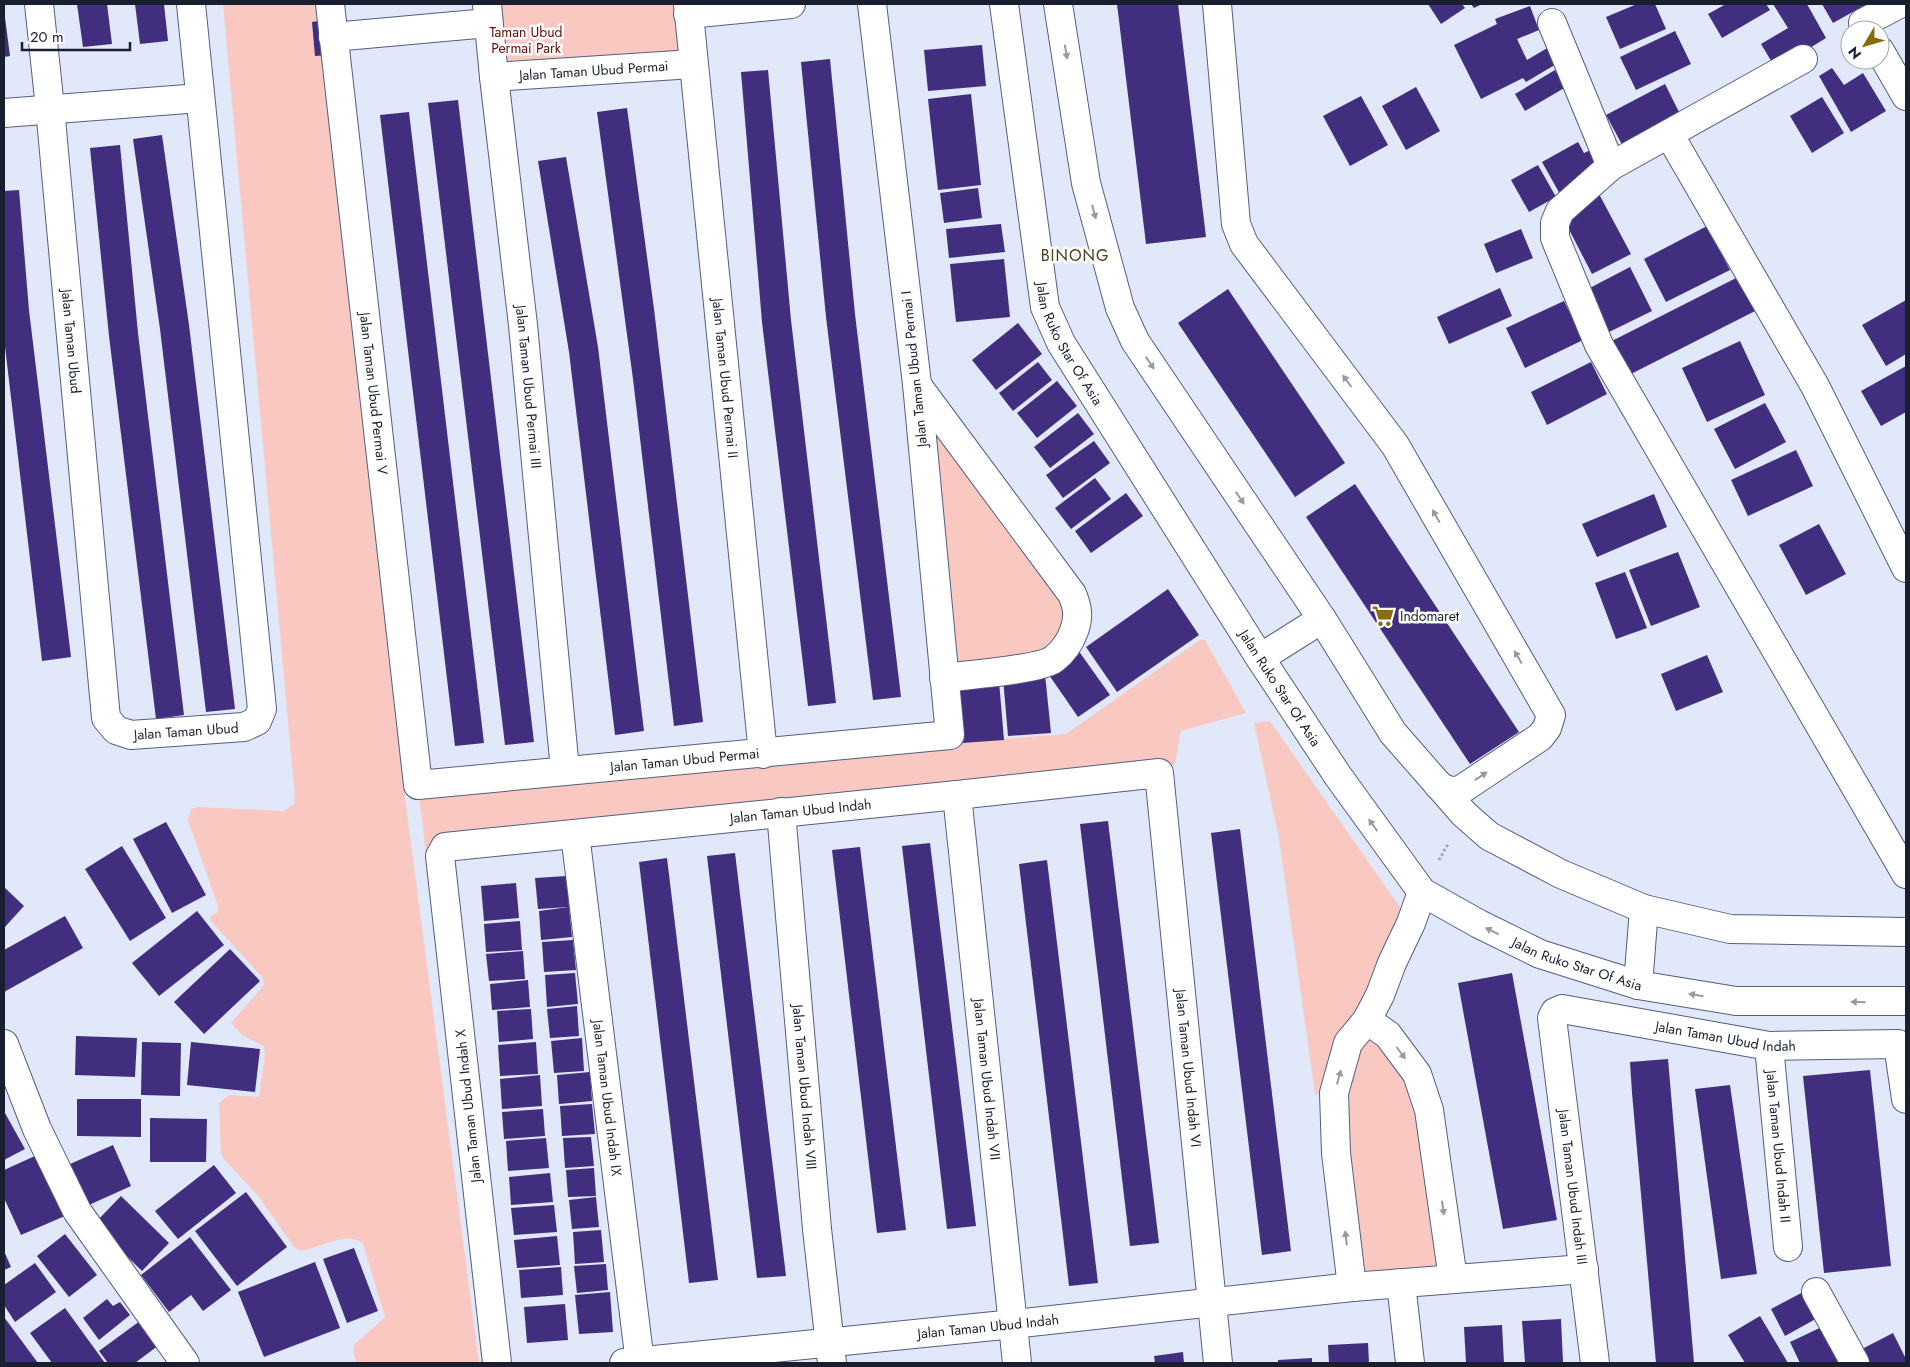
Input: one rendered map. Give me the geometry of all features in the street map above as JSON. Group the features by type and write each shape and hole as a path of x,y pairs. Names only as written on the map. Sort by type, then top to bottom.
{"street":[{"name":"Jalan Taman Ubud","path":"39,4 106,718 116,730 131,735 244,727 257,720 262,709 191,4"},
{"name":"Jalan Taman Ubud Permai V","path":"330,4 418,785"},
{"path":"688,9 791,4"},
{"name":"Jalan Taman Ubud Permai I","path":"872,4 917,384 950,735"},
{"name":"Jalan Ruko Star Of Asia","path":"1004,4 1045,307 1061,343 1260,658 1338,776 1422,892 1479,924 1540,954 1638,986 1736,1001 1906,1001"},
{"path":"1058,4 1086,183 1120,308 1135,341 1322,619 1393,733 1438,786 1464,814 1489,836 1504,846 1561,874 1644,909 1730,929 1906,932"},
{"path":"1217,4 1236,224 1244,244 1394,444 1551,715 1547,728 1540,737 1462,789 1456,792 1438,786"},
{"path":"1870,20 1899,4"},
{"name":"Jalan Taman Ubud Permai II","path":"688,9 763,754"},
{"path":"333,37 487,14"},
{"name":"Jalan Taman Ubud Permai III","path":"487,14 523,325 565,770"},
{"path":"1552,22 1611,166"},
{"path":"1803,59 1611,166 1560,211 1555,223 1555,238 1599,344 1906,874"},
{"name":"Jalan Taman Ubud Permai","path":"494,77 693,64"},
{"path":"1890,69 1906,96"},
{"path":"4,113 200,98"},
{"path":"1669,134 1815,386 1906,568"},
{"path":"917,384 1072,594 1078,613 1072,638 1053,659 1034,666 944,678"},
{"path":"1260,658 1322,619"},
{"name":"Jalan Taman Ubud Permai","path":"418,785 950,735"},
{"name":"Jalan Taman Ubud Indah","path":"443,849 448,846 1159,773"},
{"name":"Jalan Taman Ubud Indah VI","path":"1159,773 1218,1363"},
{"name":"Jalan Taman Ubud Indah VII","path":"958,795 1017,1363"},
{"name":"Jalan Taman Ubud Indah VIII","path":"781,812 817,1229 831,1353"},
{"name":"Jalan Taman Ubud Indah IX","path":"576,834 635,1363"},
{"name":"Jalan Taman Ubud Indah X","path":"443,849 440,856 497,1363"},
{"path":"1352,1287 1336,1153 1334,1093 1348,1043 1367,1020 1380,996 1422,892"},
{"path":"1638,986 1644,909"},
{"name":"Jalan Taman Ubud Indah","path":"1555,1012 1562,1009 1769,1046 1898,1044 1906,1099"},
{"name":"Jalan Taman Ubud Indah III","path":"1555,1012 1552,1018 1595,1363"},
{"path":"1367,1020 1388,1035 1417,1074 1429,1110 1453,1279"},
{"path":"4,1044 37,1129 77,1211 186,1363"},
{"name":"Jalan Taman Ubud Indah II","path":"1769,1046 1788,1247"},
{"name":"Jalan Taman Ubud Indah","path":"635,1363 831,1353 1014,1324 1352,1287 1584,1269"},
{"path":"1401,1283 1410,1363"},
{"path":"1816,1292 1855,1363"}],"path":[{"path":"1422,892 1464,814"}],"green space":[{"path":"223,4 320,4 406,805 479,1363 357,1363 353,1352 354,1345 385,1317 363,1244 358,1240 344,1239 305,1250 299,1250 294,1247 259,1197 221,1154 219,1103 229,1095 259,1097 265,1054 264,1046 242,1035 231,1023 264,985 263,978 210,920 211,916 218,912 218,906 188,820 191,809 198,807 284,811 294,804 295,798"},
{"name":"Taman Ubud Permai Park","path":"487,4 688,4 693,64 494,77"},
{"path":"917,384 1072,594 1067,645 944,678"},
{"path":"1201,639 1205,640 1246,713 1181,731 1175,764 1172,766 957,795 448,846 485,1362 418,785 1066,734"},
{"path":"1270,721 1411,923 1367,1020 1417,1074 1453,1279 1352,1287 1334,1093 1315,1094 1279,838 1254,723"}],"building":[{"path":"77,4 107,4 112,44 83,47"},
{"path":"135,4 164,4 168,41 140,44"},
{"path":"1117,4 1178,4 1206,237 1146,244"},
{"path":"1428,4 1462,4 1465,8 1441,24"},
{"path":"1471,4 1482,4 1474,8"},
{"path":"1637,4 1655,4 1666,29 1620,49 1606,17"},
{"path":"1726,4 1766,4 1770,10 1722,38 1708,14"},
{"path":"1773,4 1807,4 1826,38 1776,69 1761,44 1788,28"},
{"path":"1822,4 1867,4 1833,23"},
{"path":"1530,6 1539,30 1517,39 1527,60 1549,47 1558,63 1526,82 1523,78 1481,99 1454,45 1497,24 1495,19"},
{"path":"4,10 10,56 4,57"},
{"path":"326,20 330,55 315,56 312,22"},
{"path":"1675,31 1691,64 1636,90 1620,57"},
{"path":"982,45 986,86 928,91 924,50"},
{"path":"830,59 855,314 901,697 873,700 826,317 801,62"},
{"path":"1832,68 1844,85 1863,73 1886,111 1851,132 1819,76"},
{"path":"768,70 791,320 836,703 808,706 762,322 741,72"},
{"path":"1555,70 1566,87 1525,111 1515,94"},
{"path":"1665,84 1683,120 1625,150 1606,115"},
{"path":"1416,87 1440,131 1406,150 1382,106"},
{"path":"971,94 981,185 938,190 928,99"},
{"path":"1361,96 1388,145 1350,166 1323,116"},
{"path":"1822,97 1844,133 1812,153 1790,116"},
{"path":"458,100 534,742 505,745 428,103"},
{"path":"627,108 654,309 703,722 674,726 633,379 597,112"},
{"path":"409,112 484,743 455,746 380,115"},
{"path":"162,135 189,325 235,709 206,712 160,329 133,139"},
{"path":"1578,142 1584,153 1595,148 1596,173 1561,196 1542,162"},
{"path":"120,145 138,333 184,715 156,719 109,336 90,148"},
{"path":"566,157 598,347 644,731 615,735 569,352 538,161"},
{"path":"1538,165 1556,197 1529,212 1511,180"},
{"path":"978,188 982,218 944,223 940,193"},
{"path":"19,190 29,310 71,657 42,661 4,338 4,191"},
{"path":"1599,194 1631,254 1592,274 1561,214"},
{"path":"1001,224 1005,252 949,258 946,229"},
{"path":"1707,226 1730,270 1666,302 1644,259"},
{"path":"1521,229 1533,258 1496,273 1484,244"},
{"path":"1004,259 1010,317 956,322 950,264"},
{"path":"1630,267 1652,311 1605,334 1584,291"},
{"path":"1744,274 1761,308 1625,377 1608,343"},
{"path":"1500,288 1512,316 1449,344 1437,317"},
{"path":"1228,289 1345,463 1295,497 1178,323"},
{"path":"1906,300 1906,354 1886,366 1862,325"},
{"path":"1564,301 1583,340 1525,368 1506,328"},
{"path":"1018,323 1042,354 996,390 972,360"},
{"path":"1740,341 1765,395 1707,422 1682,368"},
{"path":"1038,362 1052,380 1013,411 999,393"},
{"path":"1591,362 1607,394 1547,425 1531,392"},
{"path":"1906,366 1906,412 1881,426 1861,391"},
{"path":"1057,381 1077,406 1037,438 1017,413"},
{"path":"1765,403 1786,442 1735,469 1714,429"},
{"path":"1078,413 1094,434 1050,468 1034,447"},
{"path":"1094,441 1110,463 1063,498 1046,475"},
{"path":"1796,450 1813,486 1748,516 1731,480"},
{"path":"1095,478 1111,499 1071,529 1055,508"},
{"path":"1355,484 1519,732 1470,764 1306,517"},
{"path":"1126,493 1143,516 1091,553 1075,531"},
{"path":"1654,494 1667,527 1597,557 1582,524"},
{"path":"1819,524 1846,574 1806,595 1779,545"},
{"path":"1678,552 1700,607 1651,626 1629,570"},
{"path":"1625,572 1647,628 1616,639 1595,583"},
{"path":"1168,589 1199,635 1117,692 1086,647"},
{"path":"1078,650 1110,695 1078,717 1047,672"},
{"path":"1707,655 1723,692 1676,711 1661,674"},
{"path":"1045,674 1051,733 1008,736 1003,678"},
{"path":"999,681 1004,740 962,743 956,685"},
{"path":"1108,821 1159,1243 1130,1246 1080,824"},
{"path":"166,822 206,895 172,913 133,839"},
{"path":"1240,829 1291,1251 1262,1255 1211,833"},
{"path":"930,843 976,1226 947,1229 902,846"},
{"path":"122,846 166,918 130,941 85,869"},
{"path":"860,847 906,1230 877,1233 832,850"},
{"path":"735,853 786,1276 757,1278 707,856"},
{"path":"667,858 718,1280 689,1283 639,862"},
{"path":"1047,860 1098,1283 1069,1286 1019,864"},
{"path":"567,876 569,907 538,909 535,878"},
{"path":"516,883 519,918 484,921 481,886"},
{"path":"4,887 24,906 4,928"},
{"path":"569,907 572,937 541,940 539,911"},
{"path":"197,911 224,945 159,996 132,963"},
{"path":"65,916 83,948 4,992 4,950"},
{"path":"520,921 522,950 486,952 484,924"},
{"path":"573,940 576,970 544,972 542,942"},
{"path":"230,949 260,981 204,1034 174,1002"},
{"path":"523,951 525,979 489,981 486,954"},
{"path":"575,973 578,1004 547,1007 545,975"},
{"path":"1512,973 1557,1220 1503,1229 1458,983"},
{"path":"528,980 530,1007 492,1010 490,984"},
{"path":"577,1006 579,1036 550,1038 547,1009"},
{"path":"531,1009 533,1039 499,1042 497,1011"},
{"path":"76,1036 137,1038 135,1077 75,1075"},
{"path":"582,1038 584,1071 554,1073 551,1041"},
{"path":"142,1042 181,1043 180,1096 141,1095"},
{"path":"191,1042 260,1049 255,1092 187,1085"},
{"path":"536,1042 538,1074 500,1076 498,1045"},
{"path":"1668,1059 1694,1363 1656,1363 1632,1093 1630,1062"},
{"path":"1870,1070 1891,1266 1824,1273 1803,1076"},
{"path":"590,1072 592,1101 559,1104 557,1075"},
{"path":"540,1075 542,1106 502,1109 500,1079"},
{"path":"1730,1085 1757,1274 1721,1279 1695,1089"},
{"path":"77,1099 141,1099 141,1137 77,1136"},
{"path":"592,1104 595,1134 562,1136 560,1106"},
{"path":"543,1109 545,1136 504,1139 502,1112"},
{"path":"4,1114 25,1149 4,1160"},
{"path":"150,1118 207,1119 206,1162 150,1162"},
{"path":"591,1137 594,1166 565,1168 563,1138"},
{"path":"546,1138 549,1168 508,1171 506,1141"},
{"path":"113,1145 131,1186 80,1209 61,1168"},
{"path":"46,1151 74,1212 21,1235 4,1198 4,1170"},
{"path":"214,1165 236,1193 178,1239 155,1211"},
{"path":"594,1168 596,1196 568,1197 566,1170"},
{"path":"550,1173 553,1202 511,1205 509,1177"},
{"path":"246,1192 287,1247 237,1286 195,1231"},
{"path":"121,1196 169,1243 142,1271 94,1224"},
{"path":"596,1197 599,1227 572,1229 569,1200"},
{"path":"554,1205 557,1232 514,1235 511,1208"},
{"path":"601,1230 604,1262 575,1264 573,1232"},
{"path":"65,1234 97,1275 69,1297 37,1256"},
{"path":"557,1236 560,1265 517,1268 514,1240"},
{"path":"190,1237 231,1290 203,1311 191,1295 169,1312 141,1275"},
{"path":"354,1248 378,1311 347,1323 323,1259"},
{"path":"4,1251 11,1267 4,1270"},
{"path":"315,1262 340,1328 264,1357 238,1292"},
{"path":"35,1263 56,1292 15,1322 4,1305 4,1285"},
{"path":"606,1264 608,1290 577,1293 574,1266"},
{"path":"561,1267 563,1295 521,1298 519,1270"},
{"path":"1807,1290 1821,1316 1785,1336 1771,1309"},
{"path":"610,1292 613,1332 579,1334 575,1295"},
{"path":"107,1299 113,1306 120,1302 130,1315 99,1340 83,1318"},
{"path":"565,1304 568,1340 527,1343 524,1307"},
{"path":"65,1308 105,1363 52,1363 30,1333"},
{"path":"1760,1316 1788,1363 1745,1363 1728,1335"},
{"path":"4,1317 38,1363 4,1363"},
{"path":"144,1318 163,1342 135,1363 108,1363 99,1351"},
{"path":"1561,1319 1563,1362 1525,1363 1522,1321"},
{"path":"1502,1325 1504,1363 1466,1363 1464,1327"},
{"path":"1826,1325 1843,1359 1835,1363 1800,1363 1790,1342"},
{"path":"1893,1333 1906,1359 1906,1363 1870,1363 1862,1349"},
{"path":"1368,1343 1369,1363 1329,1363 1328,1345"},
{"path":"1183,1352 1184,1363 1155,1363 1154,1356"},
{"path":"1312,1358 1312,1363 1278,1363 1278,1360"}],"place":[{"name":"Indomaret","path":"1383,616"}],"district":[{"name":"BINONG","path":"1075,255"}]}
